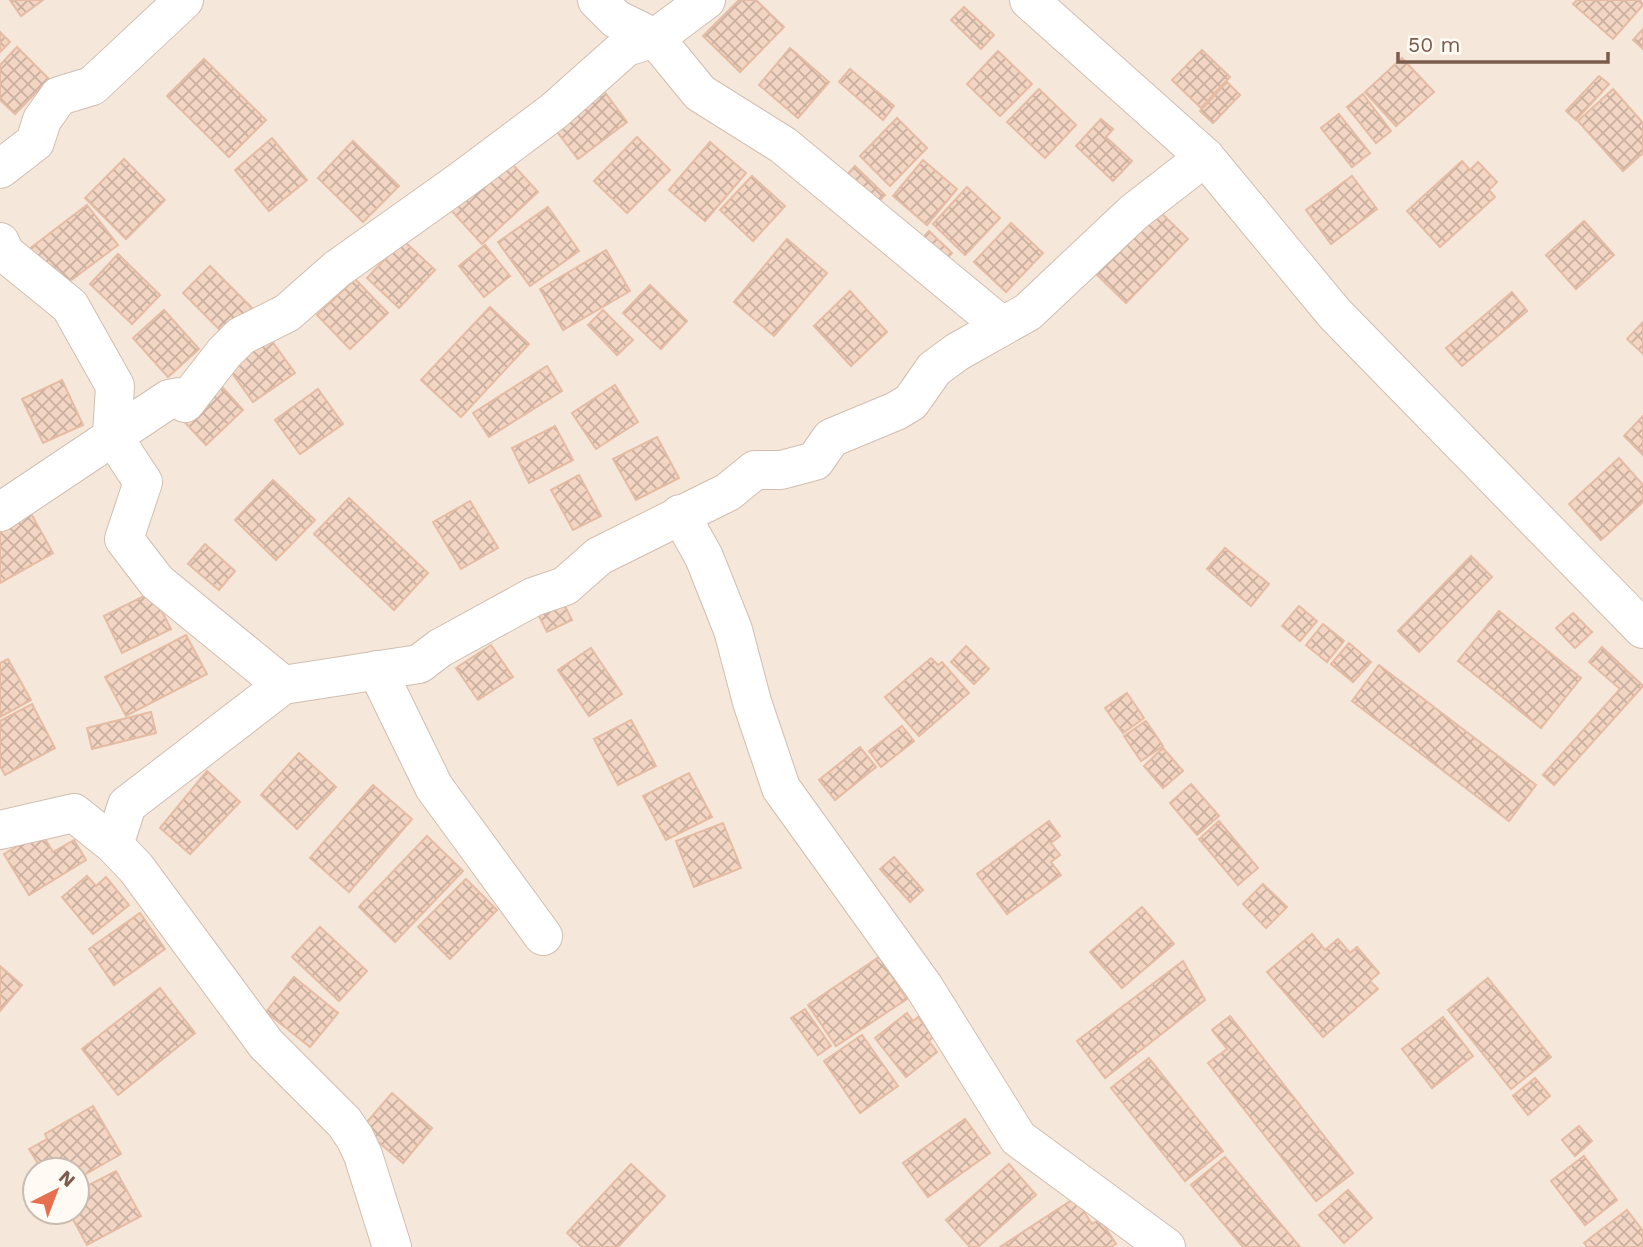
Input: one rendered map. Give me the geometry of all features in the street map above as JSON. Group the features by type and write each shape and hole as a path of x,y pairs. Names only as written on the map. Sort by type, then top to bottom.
{"street":[{"path":"0,169 35,142 41,120 59,96 92,86 184,0"},
{"path":"597,0 615,19 655,38 699,93 783,145 1002,326"},
{"path":"0,512 169,399 180,397 184,403 241,336 287,313 337,269 463,180 554,111 626,47 655,38 706,0"},
{"path":"1030,0 1205,157 1335,314 1643,629"},
{"path":"114,845 127,806 283,685 419,664 440,648 533,597 565,586 599,556 728,492 755,470 781,470 815,461 831,438 911,402 934,369 957,352 1028,312 1134,212 1205,157"},
{"path":"0,242 5,253 70,306 115,386 112,435 143,482 124,539 157,582 283,685"},
{"path":"680,514 704,557 733,631 752,702 781,788 924,987 1018,1138 1166,1247"},
{"path":"377,670 434,787 543,936"},
{"path":"0,830 74,813 114,845 136,868 266,1044 344,1122 363,1155 400,1247"},
{"path":"363,1155 392,1247"}],"shaded area":[{"path":"0,0 1643,0 1643,1247 0,1247"}],"building":[{"path":"10,0 43,0 21,16"},
{"path":"739,0 756,0 784,27 740,72 703,36"},
{"path":"1577,0 1640,0 1643,5 1613,39 1573,4"},
{"path":"964,7 994,35 981,49 951,20"},
{"path":"1643,29 1643,49 1633,40"},
{"path":"0,32 10,42 0,52"},
{"path":"17,47 49,79 15,114 0,100 0,65"},
{"path":"790,48 829,82 798,118 759,85"},
{"path":"1202,50 1230,77 1201,108 1172,80"},
{"path":"998,51 1032,84 1000,116 967,84"},
{"path":"1402,58 1434,92 1396,126 1365,92"},
{"path":"204,59 266,120 229,157 167,96"},
{"path":"850,69 894,106 883,120 839,82"},
{"path":"1599,76 1609,84 1576,120 1566,111"},
{"path":"1227,82 1240,95 1213,123 1200,111"},
{"path":"601,87 627,122 578,159 551,124"},
{"path":"1039,89 1076,125 1045,158 1007,122"},
{"path":"1613,89 1643,123 1643,153 1623,171 1578,121"},
{"path":"1363,94 1391,131 1376,143 1347,107"},
{"path":"1339,114 1370,153 1352,167 1321,128"},
{"path":"897,118 927,148 890,186 860,156"},
{"path":"1101,119 1113,129 1106,137 1132,161 1113,181 1076,146"},
{"path":"637,137 670,170 627,213 594,181"},
{"path":"272,138 307,180 269,211 235,170"},
{"path":"353,141 399,186 363,222 318,178"},
{"path":"710,142 746,173 705,221 669,190"},
{"path":"505,156 538,192 482,244 449,208"},
{"path":"124,159 165,200 126,239 85,198"},
{"path":"923,160 957,189 927,225 893,196"},
{"path":"1462,161 1470,170 1478,162 1497,182 1489,190 1495,197 1440,247 1407,211"},
{"path":"855,166 885,195 869,212 839,183"},
{"path":"752,176 785,206 753,241 720,210"},
{"path":"1352,176 1377,209 1331,244 1306,210"},
{"path":"967,187 1000,218 965,255 933,224"},
{"path":"87,205 118,245 66,284 53,266 46,272 28,250"},
{"path":"548,207 579,251 530,286 498,242"},
{"path":"1156,208 1188,239 1126,303 1094,272"},
{"path":"1584,221 1614,255 1576,289 1546,255"},
{"path":"1011,223 1043,253 1006,292 974,262"},
{"path":"929,231 952,253 941,265 918,243"},
{"path":"787,239 827,273 774,336 734,302"},
{"path":"403,240 435,270 399,308 367,278"},
{"path":"485,245 510,276 484,297 459,266"},
{"path":"606,250 630,291 563,330 540,289"},
{"path":"118,254 160,295 132,324 90,284"},
{"path":"210,266 252,308 225,335 183,293"},
{"path":"355,279 388,313 350,349 317,315"},
{"path":"650,285 687,321 661,349 623,313"},
{"path":"850,291 887,332 851,366 814,326"},
{"path":"1512,292 1527,311 1462,366 1446,348"},
{"path":"490,307 529,344 461,417 421,380"},
{"path":"164,310 199,349 168,377 133,338"},
{"path":"603,310 633,340 617,355 588,325"},
{"path":"1643,322 1643,354 1627,339"},
{"path":"269,337 295,373 253,402 227,366"},
{"path":"547,366 562,391 489,437 473,413"},
{"path":"215,379 243,410 206,445 177,414"},
{"path":"62,380 83,425 43,443 22,399"},
{"path":"615,385 638,422 596,449 572,413"},
{"path":"318,389 343,424 300,454 275,420"},
{"path":"1643,416 1643,455 1624,436"},
{"path":"555,426 573,460 529,483 512,448"},
{"path":"657,437 679,478 636,500 613,459"},
{"path":"1619,458 1643,485 1643,502 1601,540 1569,504"},
{"path":"579,475 601,516 573,530 551,490"},
{"path":"273,480 315,520 276,560 235,520"},
{"path":"349,498 428,573 394,610 314,534"},
{"path":"470,501 498,548 461,569 433,522"},
{"path":"29,510 53,553 0,583 0,526"},
{"path":"205,544 235,571 219,590 188,564"},
{"path":"1225,548 1269,584 1251,606 1207,569"},
{"path":"1471,556 1492,577 1419,652 1398,631"},
{"path":"152,592 171,629 122,653 104,616"},
{"path":"563,602 572,620 547,632 538,614"},
{"path":"1299,606 1317,621 1300,641 1282,626"},
{"path":"1499,611 1581,678 1541,728 1458,661"},
{"path":"1573,613 1592,632 1575,648 1556,628"},
{"path":"1323,624 1344,641 1327,662 1306,645"},
{"path":"186,635 207,674 126,716 105,677"},
{"path":"1349,643 1371,662 1353,682 1331,664"},
{"path":"491,645 513,677 478,700 456,668"},
{"path":"966,646 989,669 974,684 951,662"},
{"path":"1602,647 1643,686 1554,785 1543,775 1620,689 1589,662"},
{"path":"591,648 622,694 589,716 558,670"},
{"path":"931,658 938,665 942,662 969,693 919,736 885,697"},
{"path":"8,659 31,700 0,717 0,663"},
{"path":"1379,665 1536,785 1509,821 1352,701"},
{"path":"1127,693 1144,718 1123,733 1105,708"},
{"path":"32,704 55,748 5,775 0,766 0,721"},
{"path":"151,712 156,733 92,749 87,728"},
{"path":"631,720 656,766 618,785 594,739"},
{"path":"1146,721 1163,746 1141,761 1124,736"},
{"path":"902,726 914,741 881,767 869,751"},
{"path":"860,747 876,767 835,800 819,780"},
{"path":"1163,748 1183,771 1163,788 1144,766"},
{"path":"299,753 336,787 297,829 261,795"},
{"path":"207,771 240,802 190,854 160,828"},
{"path":"689,773 712,817 666,840 643,796"},
{"path":"1191,784 1219,816 1197,835 1170,803"},
{"path":"373,785 412,819 349,892 310,858"},
{"path":"1049,821 1060,836 1051,843 1060,855 1051,862 1061,875 1007,914 977,874"},
{"path":"1219,821 1258,868 1238,885 1199,839"},
{"path":"723,823 741,868 694,887 676,841"},
{"path":"41,832 53,852 74,840 86,860 29,895 4,854"},
{"path":"427,836 463,871 395,942 359,907"},
{"path":"894,857 923,890 910,902 880,869"},
{"path":"87,876 96,886 106,877 129,905 93,934 62,897"},
{"path":"466,879 497,910 450,959 418,927"},
{"path":"1263,884 1287,907 1266,928 1243,904"},
{"path":"1142,907 1174,944 1122,988 1090,952"},
{"path":"140,913 165,949 114,985 89,949"},
{"path":"320,927 367,971 339,1001 292,957"},
{"path":"1312,934 1325,950 1338,939 1350,953 1357,947 1379,973 1370,981 1378,989 1323,1037 1267,972"},
{"path":"879,957 907,999 836,1046 808,1005"},
{"path":"1183,961 1205,1000 1105,1078 1077,1041"},
{"path":"0,966 22,985 0,1011"},
{"path":"294,977 338,1013 310,1047 266,1012"},
{"path":"1488,978 1551,1057 1511,1089 1448,1010"},
{"path":"160,988 195,1033 118,1095 82,1049"},
{"path":"805,1009 831,1046 818,1055 791,1018"},
{"path":"907,1013 913,1021 918,1017 933,1037 929,1041 937,1052 906,1077 875,1038"},
{"path":"1230,1016 1353,1173 1316,1201 1208,1063 1227,1049 1212,1030"},
{"path":"1443,1017 1473,1056 1432,1088 1402,1049"},
{"path":"862,1035 898,1086 860,1113 824,1061"},
{"path":"1149,1058 1223,1151 1185,1181 1111,1088"},
{"path":"1535,1078 1550,1096 1528,1115 1513,1096"},
{"path":"392,1093 432,1128 403,1163 362,1128"},
{"path":"93,1106 121,1154 91,1171 91,1156 33,1156 29,1149 47,1139 45,1134"},
{"path":"965,1119 990,1153 928,1197 903,1163"},
{"path":"1579,1126 1592,1141 1575,1156 1562,1140"},
{"path":"1584,1156 1617,1200 1585,1225 1551,1181"},
{"path":"1225,1157 1300,1247 1243,1247 1191,1185"},
{"path":"631,1164 665,1196 618,1247 582,1247 567,1233"},
{"path":"1009,1164 1036,1195 978,1247 970,1247 946,1220"},
{"path":"116,1171 141,1216 87,1245 77,1226 91,1226 91,1184"},
{"path":"1348,1190 1372,1218 1344,1243 1319,1215"},
{"path":"1075,1198 1092,1224 1100,1219 1116,1244 1111,1247 1000,1247"},
{"path":"1627,1210 1643,1231 1643,1247 1587,1247 1584,1243"}]}
